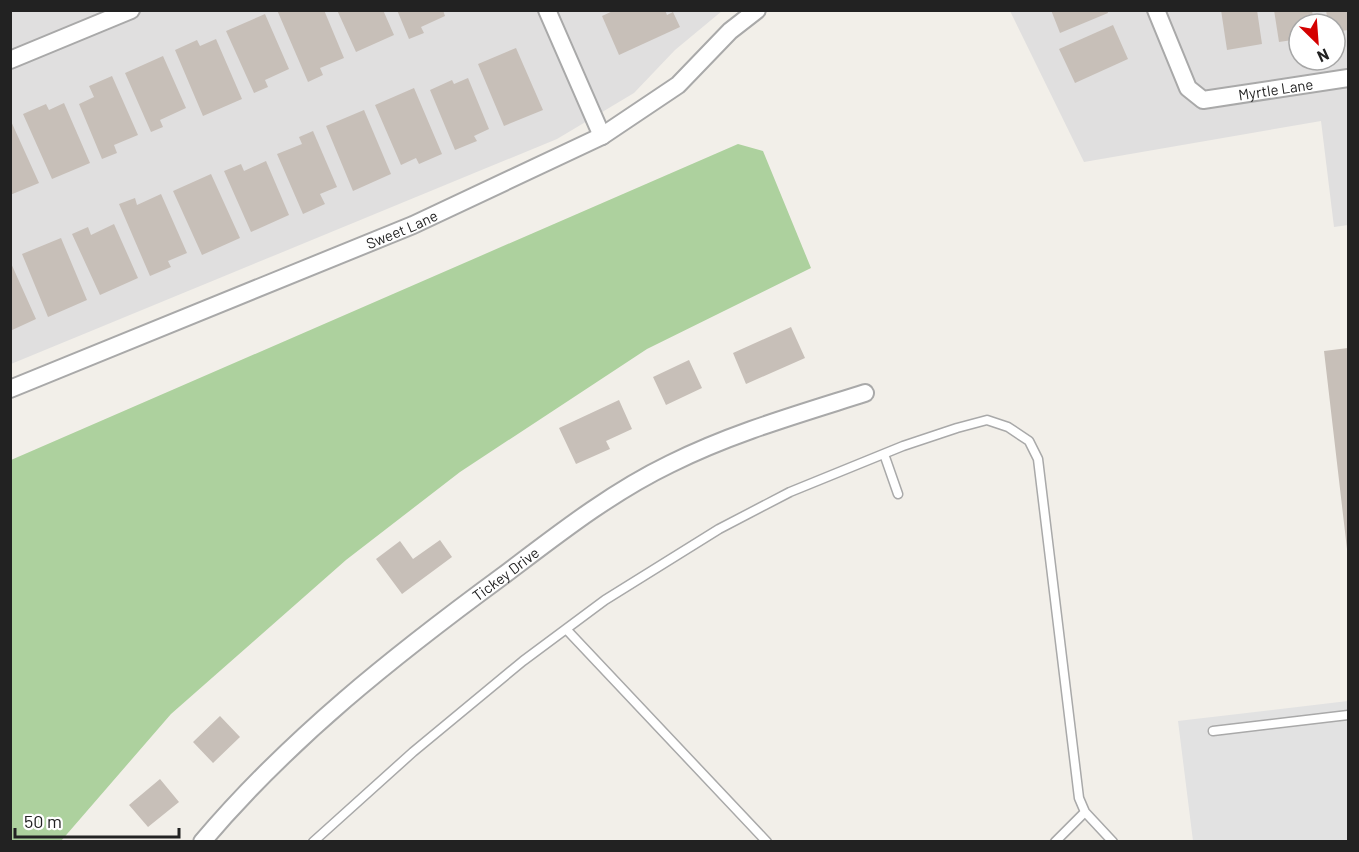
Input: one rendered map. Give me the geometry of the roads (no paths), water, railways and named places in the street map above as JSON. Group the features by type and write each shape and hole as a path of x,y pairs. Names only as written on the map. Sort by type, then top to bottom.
{"street":[{"path":"10,60 131,10"},
{"path":"547,10 602,136"},
{"name":"Sweet Lane","path":"10,389 413,225 602,136 678,85 730,31 757,10"},
{"name":"Myrtle Lane","path":"1156,10 1188,88 1203,100 1348,78"},
{"name":"Tickey Drive","path":"202,842 280,758 366,680 582,517 639,480 742,432 865,393"}],"lane":[{"path":"313,842 413,752 523,661 605,600 719,529 790,492 884,454 957,428 987,420 1029,441 1038,459 1079,798 1085,812 1113,842"},
{"path":"884,454 898,494"},
{"path":"566,629 767,842"},
{"path":"1213,731 1348,715"},
{"path":"1055,842 1085,812"}]}
